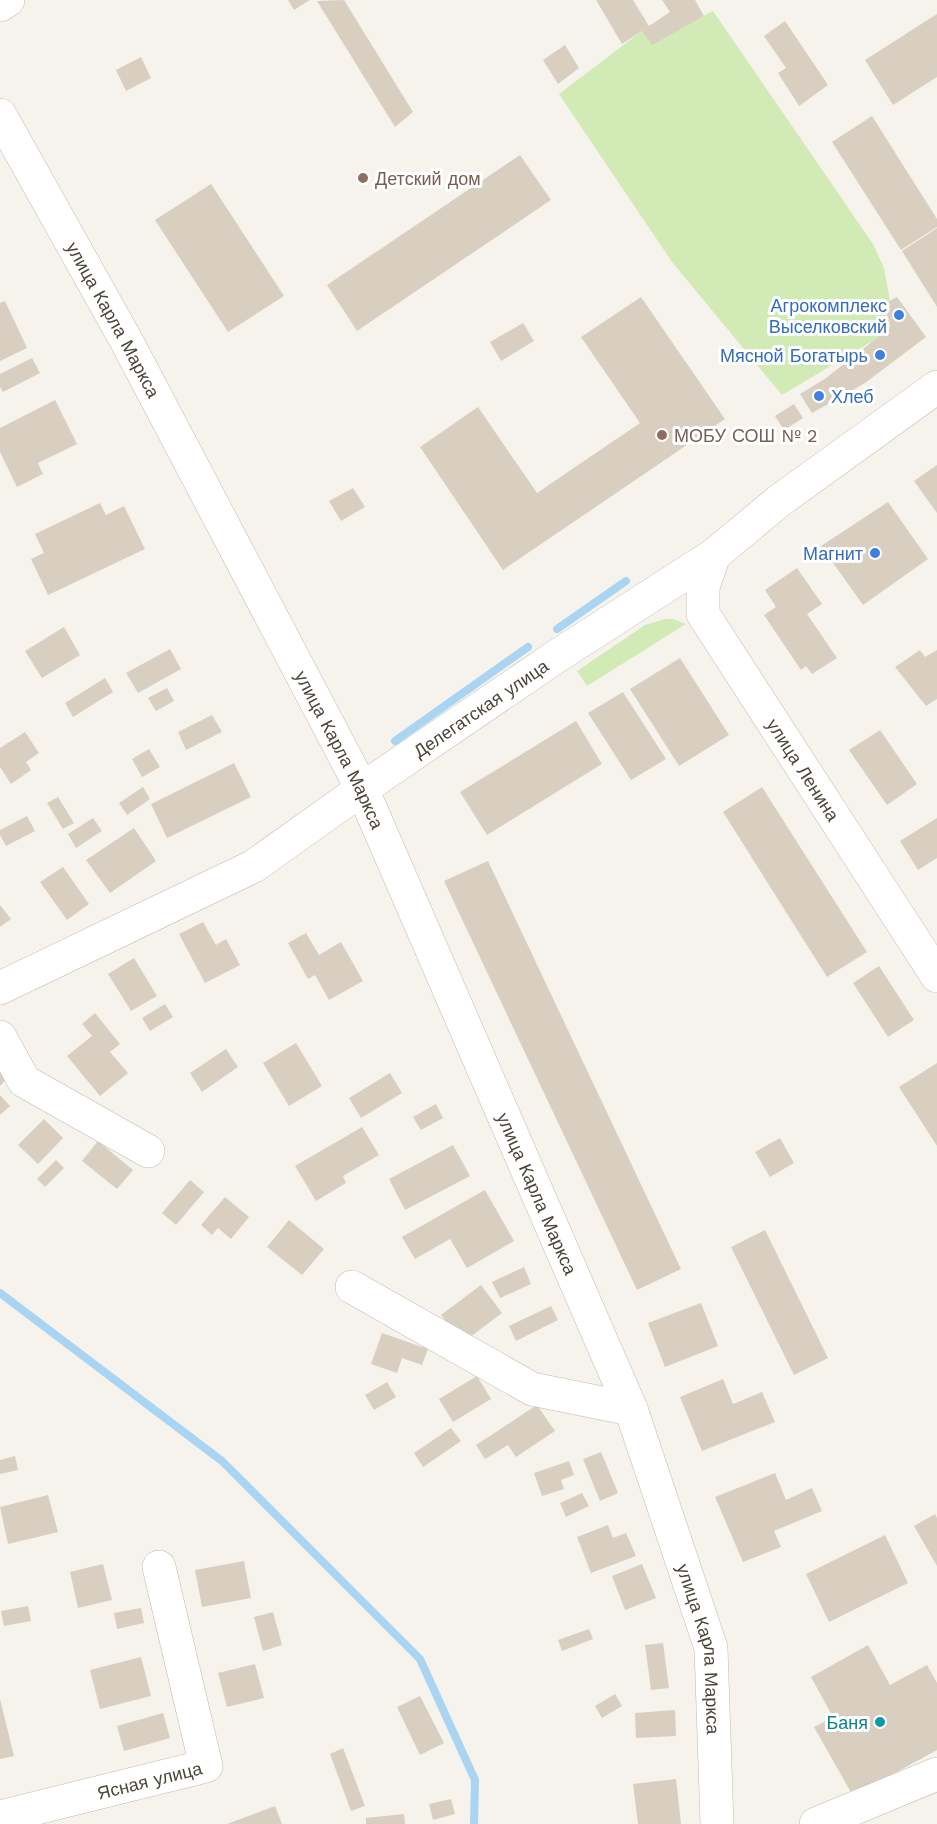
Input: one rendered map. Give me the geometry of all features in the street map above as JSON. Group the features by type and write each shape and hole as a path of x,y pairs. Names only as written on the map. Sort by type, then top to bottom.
{"street":[{"path":"0,4 8,0"},
{"name":"улица Карла Маркса","path":"0,115 127,342 362,789 631,1410 711,1648 717,1824"},
{"name":"Делегатская улица","path":"0,988 254,866 557,656 714,555 779,501 937,387"},
{"name":"улица Ленина","path":"714,555 703,587 704,614 937,976"},
{"path":"0,1037 24,1081 147,1151"},
{"path":"352,1287 532,1389 631,1410"},
{"name":"Ясная улица","path":"0,1817 206,1766 159,1567"},
{"path":"816,1824 937,1774"}],"green space":[{"path":"713,11 873,244 884,268 890,301 884,305 891,327 876,339 782,395 672,262 559,94 642,31 652,44"},
{"path":"673,619 686,624 587,686 577,671 645,625"}],"building":[{"path":"288,0 310,0 294,10"},
{"path":"344,0 413,112 395,127 317,1"},
{"path":"596,0 633,0 649,26 670,12 662,0 695,0 704,16 652,45 642,31 622,44"},
{"path":"937,14 937,77 893,105 865,60"},
{"path":"785,21 828,85 799,106 778,73 786,68 764,36"},
{"path":"565,45 579,68 558,84 543,60"},
{"path":"141,57 151,78 126,91 116,70"},
{"path":"872,116 937,219 937,227 901,250 832,142"},
{"path":"520,155 551,200 357,331 327,285"},
{"path":"211,184 284,296 228,332 155,220"},
{"path":"937,228 937,307 902,251"},
{"name":"МОБУ СОШ № 2","path":"641,297 725,419 503,570 420,447 478,407 537,493 640,423 581,337"},
{"path":"897,297 926,337 865,383 812,413 800,394 826,378 891,327 884,304"},
{"path":"5,301 27,348 0,361 0,303"},
{"path":"523,323 534,341 501,361 490,342"},
{"path":"32,358 40,373 3,392 0,387 0,374"},
{"path":"55,400 77,444 38,463 43,474 17,487 0,452 0,428"},
{"path":"794,404 803,418 784,430 775,416"},
{"path":"937,465 937,513 914,481"},
{"path":"353,488 365,507 341,521 329,501"},
{"name":"Магнит","path":"888,502 928,559 863,605 821,546"},
{"path":"100,503 106,515 124,506 145,549 48,595 31,559 44,553 35,534"},
{"path":"797,568 822,604 807,614 837,658 812,674 806,666 801,670 764,615 776,607 765,590"},
{"path":"64,627 80,655 42,678 25,651"},
{"path":"170,649 181,669 138,693 126,673"},
{"path":"920,650 925,657 937,650 937,699 926,706 895,667"},
{"path":"680,658 729,735 679,766 630,689"},
{"path":"105,678 113,692 73,717 65,703"},
{"path":"167,688 174,701 156,711 148,698"},
{"path":"623,692 666,759 631,780 588,713"},
{"path":"212,715 222,732 186,750 178,732"},
{"path":"576,721 602,764 487,835 460,792"},
{"path":"880,730 917,784 887,805 849,750"},
{"path":"25,732 39,753 26,762 31,770 11,784 0,767 0,748"},
{"path":"149,749 160,767 142,777 132,759"},
{"path":"234,763 251,797 167,838 151,804"},
{"path":"143,787 150,799 127,815 119,803"},
{"path":"762,787 867,952 827,977 723,812"},
{"path":"58,797 74,823 63,829 47,803"},
{"path":"27,816 35,831 6,846 0,830"},
{"path":"93,818 102,831 76,848 68,834"},
{"path":"937,818 937,858 918,870 900,841"},
{"path":"134,828 156,861 110,893 86,860"},
{"path":"488,861 681,1269 637,1290 444,881"},
{"path":"63,867 89,904 67,920 40,882"},
{"path":"0,905 11,919 0,927"},
{"path":"203,922 216,945 226,939 240,965 205,983 179,934"},
{"path":"306,933 319,955 341,942 363,981 329,1000 315,975 308,979 288,943"},
{"path":"134,958 157,996 131,1011 108,974"},
{"path":"879,966 914,1020 888,1037 853,983"},
{"path":"165,1004 173,1017 150,1031 142,1018"},
{"path":"95,1013 120,1044 110,1052 128,1073 100,1096 67,1056 92,1036 82,1024"},
{"path":"296,1043 322,1086 289,1106 263,1063"},
{"path":"226,1049 238,1067 202,1092 190,1073"},
{"path":"937,1063 937,1146 899,1087"},
{"path":"0,1069 8,1078 0,1086"},
{"path":"390,1073 402,1093 361,1118 349,1098"},
{"path":"0,1095 10,1106 0,1115"},
{"path":"436,1104 443,1118 421,1130 413,1117"},
{"path":"44,1119 63,1138 38,1164 18,1145"},
{"path":"362,1127 379,1155 343,1176 346,1183 316,1201 295,1166"},
{"path":"780,1138 794,1163 770,1177 755,1152"},
{"path":"98,1141 133,1170 117,1189 82,1161"},
{"path":"453,1145 470,1176 405,1210 389,1179"},
{"path":"56,1160 64,1168 45,1187 37,1179"},
{"path":"190,1180 204,1192 176,1225 162,1213"},
{"path":"485,1190 514,1241 467,1268 450,1239 415,1259 402,1237"},
{"path":"225,1197 249,1217 231,1239 218,1228 212,1235 201,1225"},
{"path":"289,1220 324,1249 302,1275 267,1247"},
{"path":"765,1230 828,1358 794,1375 731,1247"},
{"path":"524,1267 531,1284 500,1298 492,1282"},
{"path":"481,1285 502,1313 462,1343 441,1315"},
{"path":"701,1303 718,1346 665,1367 648,1323"},
{"path":"551,1306 558,1320 516,1341 509,1326"},
{"path":"382,1333 428,1349 422,1365 402,1358 397,1373 371,1364"},
{"path":"477,1376 491,1399 453,1422 439,1399"},
{"path":"723,1379 733,1404 762,1392 775,1422 702,1451 680,1397"},
{"path":"387,1382 396,1397 374,1410 365,1395"},
{"path":"537,1405 555,1431 516,1457 508,1445 485,1459 476,1445"},
{"path":"451,1428 461,1441 423,1467 414,1453"},
{"path":"601,1452 618,1493 600,1501 583,1459"},
{"path":"15,1456 18,1470 0,1474 0,1460"},
{"path":"569,1461 574,1475 561,1480 564,1489 542,1496 534,1473"},
{"path":"775,1473 786,1500 812,1488 822,1511 774,1531 781,1547 743,1562 715,1497"},
{"path":"582,1493 589,1506 566,1517 560,1503"},
{"path":"48,1495 58,1532 8,1544 0,1507"},
{"path":"935,1514 937,1518 937,1566 914,1526"},
{"path":"608,1525 613,1538 626,1533 636,1556 591,1573 577,1537"},
{"path":"885,1535 908,1583 829,1622 806,1574"},
{"path":"244,1561 251,1598 202,1607 195,1570"},
{"path":"103,1564 112,1600 78,1608 70,1572"},
{"path":"642,1564 656,1598 625,1610 612,1576"},
{"path":"28,1606 31,1621 4,1626 1,1611"},
{"path":"141,1608 144,1623 117,1629 114,1613"},
{"path":"273,1612 282,1645 263,1651 254,1617"},
{"path":"589,1629 593,1639 562,1651 558,1640"},
{"path":"663,1643 669,1688 651,1690 645,1645"},
{"name":"Баня","path":"868,1645 890,1685 927,1665 937,1683 937,1750 853,1796 814,1727 833,1717 811,1677"},
{"path":"141,1657 151,1696 100,1709 90,1670"},
{"path":"255,1664 264,1698 227,1707 218,1673"},
{"path":"615,1694 622,1706 602,1718 595,1706"},
{"path":"420,1696 444,1743 420,1755 397,1707"},
{"path":"0,1699 14,1756 0,1759"},
{"path":"675,1710 676,1736 636,1738 635,1713"},
{"path":"163,1713 170,1738 124,1751 117,1726"},
{"path":"343,1748 365,1806 351,1811 330,1754"},
{"path":"676,1779 681,1824 638,1824 633,1784"},
{"path":"451,1799 455,1814 433,1820 429,1804"},
{"path":"275,1806 282,1824 227,1824"},
{"path":"404,1814 405,1824 366,1824 366,1818"}],"waterway":[{"path":"557,629 626,581"},
{"path":"395,741 528,647"},
{"path":"0,1293 222,1461 420,1659 475,1780 474,1824"}],"place":[{"name":"Детский дом","path":"363,178"},
{"name":"Агрокомплекс Выселковский","path":"899,315"},
{"name":"Мясной Богатырь","path":"880,355"},
{"name":"Хлеб","path":"819,396"},
{"name":"МОБУ СОШ № 2","path":"662,435"},
{"name":"Магнит","path":"875,553"},
{"name":"Баня","path":"880,1722"}]}
